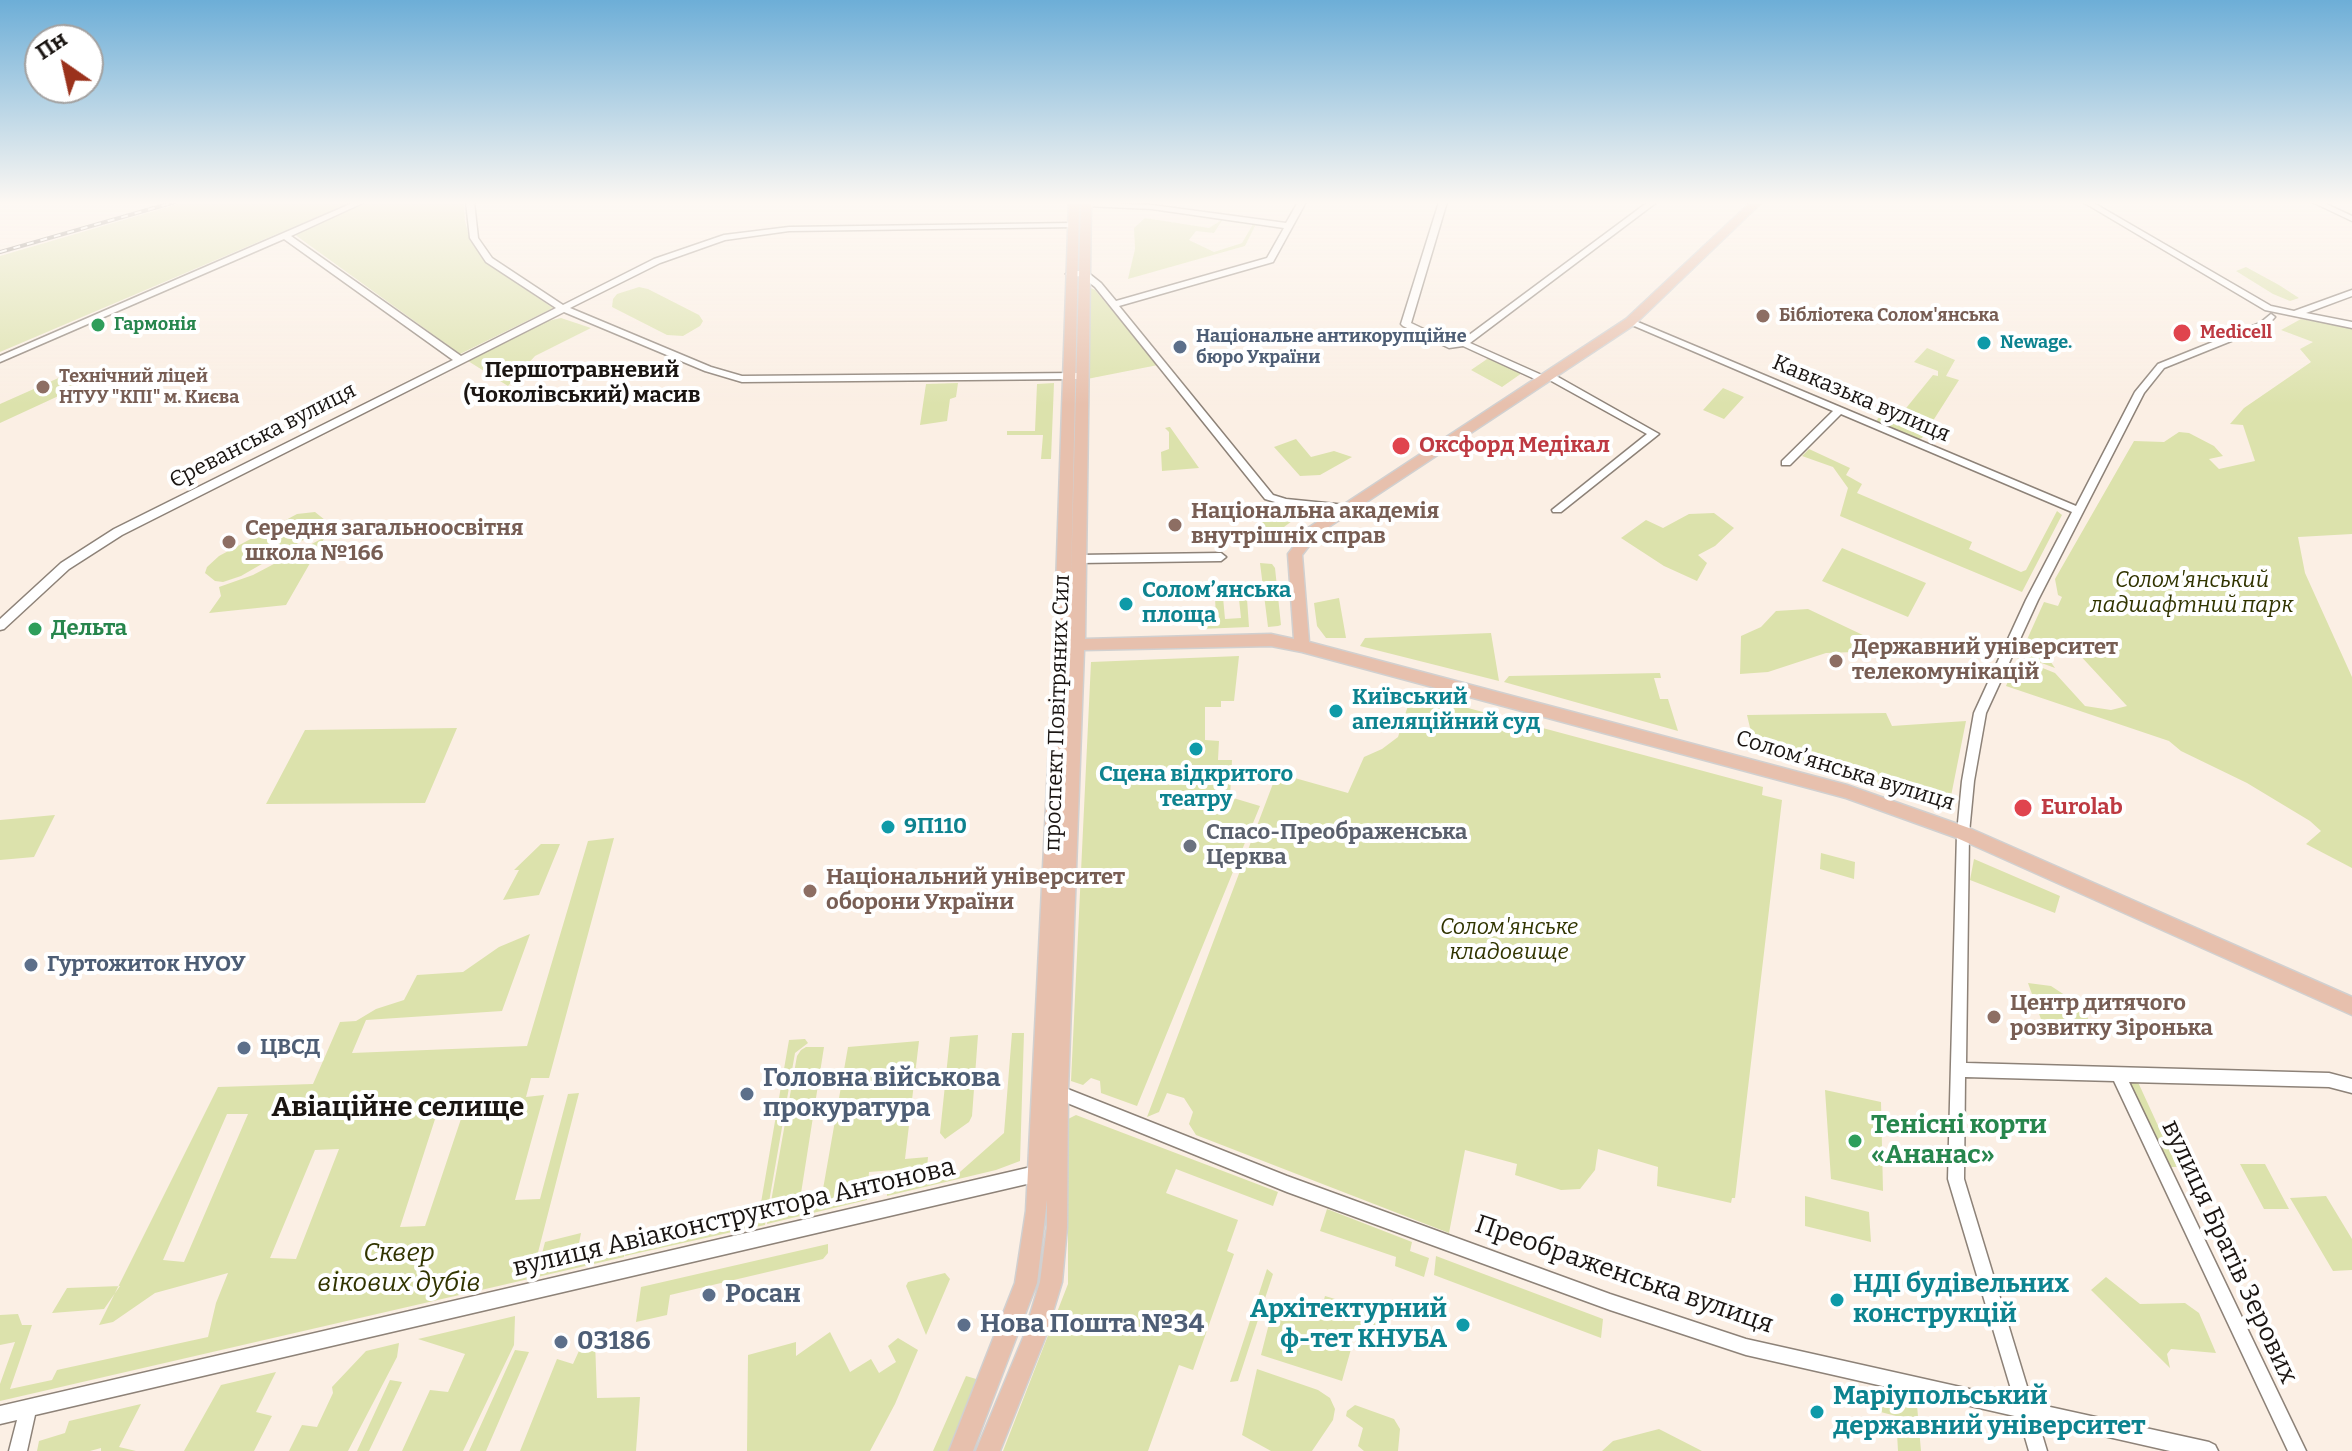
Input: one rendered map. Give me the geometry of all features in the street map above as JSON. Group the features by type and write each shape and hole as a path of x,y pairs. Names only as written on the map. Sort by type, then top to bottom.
{"main road":[{"name":"проспект Повітряних Сил","path":"1076,270 1076,274"},
{"name":"проспект Повітряних Сил","path":"988,1451 1034,1338 1051,1282 1049,1091 1069,645 1076,270"},
{"path":"1069,645 1271,640 1302,646 1295,554 1313,531 1630,322 1685,270"},
{"name":"проспект Повітряних Сил","path":"1069,645 1078,559 1075,376"},
{"name":"Соломʼянська вулиця","path":"1302,646 1847,792 1963,833 2352,1006"},
{"name":"проспект Повітряних Сил","path":"961,1451 1026,1283 1048,1172"}],"street":[{"path":"0,359 208,270"},
{"path":"333,270 460,360"},
{"path":"504,270 562,308 708,369 755,381 1075,376"},
{"name":"Єреванська вулиця","path":"0,626 65,566 118,532 639,270"},
{"path":"1115,304 1236,270"},
{"path":"1422,270 1406,324 1446,345 1464,343 1545,377 1654,434 1557,510"},
{"path":"1464,343 1562,270"},
{"path":"2199,270 2284,319 2290,314 2352,293"},
{"path":"1076,274 1098,285 1115,304 1264,493 1279,501 1346,508"},
{"path":"2038,1451 1956,1179 1963,833 1980,713 2077,510 2138,394 2161,366 2186,353 2263,325 2270,313"},
{"path":"2290,314 2352,325"},
{"name":"Кавказька вулиця","path":"1630,322 2077,510"},
{"path":"1786,463 1839,411"},
{"path":"1078,559 1221,557"},
{"path":"1958,1070 2329,1080 2352,1086"},
{"name":"вулиця Братів Зерових","path":"2118,1074 2297,1451"},
{"name":"Преображенська вулиця","path":"1049,1091 1292,1186 1595,1297 1716,1337 2209,1451"},
{"name":"вулиця Авіаконструктора Антонова","path":"0,1415 1048,1172"},
{"path":"18,1451 28,1409"}],"green space":[{"path":"0,270 193,270 0,352"},
{"path":"343,270 496,270 553,308 460,354"},
{"path":"1130,270 1161,270 1128,279"},
{"path":"2251,270 2299,298 2290,301 2273,294 2236,271"},
{"path":"639,287 699,315 703,321 683,336 667,335 612,307 617,294"},
{"path":"1089,287 1095,290 1158,365 1087,379"},
{"path":"561,318 591,328 535,356 508,386 468,361 548,321"},
{"name":"Солом'янський ладшафтний парк","path":"2301,319 2352,328 2352,534 2298,537 2305,573 2352,677 2352,868 2306,844 2321,831 2310,821 2247,783 2181,751 2169,741 2006,686 2018,658 2055,673 2085,706 2111,710 2127,706 2076,651 2048,658 2055,668 2020,655 2044,602 2058,606 2062,597 2058,595 2055,579 2134,441 2164,442 2179,432 2189,433 2214,446 2223,456 2209,459 2219,469 2255,461 2243,425 2230,424 2244,408 2311,362 2300,349 2313,342 2281,330"},
{"path":"1927,348 1955,360 1946,376 1959,380 1922,438 1916,440 1875,423 1879,417 1894,423 1933,375 1938,376 1938,371 1914,362"},
{"path":"1490,357 1522,373 1502,387 1471,370"},
{"path":"76,374 82,380 78,387 0,423 0,404 63,376"},
{"path":"958,383 956,397 950,399 947,421 920,425 926,384"},
{"path":"1054,383 1051,459 1041,459 1043,435 1007,435 1007,431 1035,431 1037,384"},
{"path":"1723,388 1744,397 1724,419 1703,410"},
{"path":"1170,427 1199,468 1162,471 1161,452 1169,449 1169,432 1165,428"},
{"path":"1296,439 1311,457 1334,451 1352,457 1320,475 1300,476 1274,447"},
{"path":"1809,449 1850,468 1846,475 1862,484 1857,493 1972,542 1969,549 2021,572 2026,570 2057,511 2062,515 2022,592 1840,516 1848,488 1833,467 1802,456"},
{"path":"1268,502 1312,506 1264,542 1261,508"},
{"path":"315,512 325,520 319,531 241,576 223,582 215,581 205,573 219,556 297,514"},
{"path":"1714,513 1734,528 1715,546 1698,555 1707,563 1697,581 1664,566 1621,538 1646,520 1663,528 1689,514"},
{"path":"325,537 286,605 209,613 221,596 219,587 253,575"},
{"path":"1842,548 1926,583 1908,617 1822,581"},
{"path":"1260,563 1272,564 1275,568 1281,625 1278,626 1268,627"},
{"path":"1215,597 1223,597 1225,619 1241,618 1239,599 1247,599 1249,627 1200,629 1200,619 1216,619"},
{"path":"1339,598 1346,638 1326,638 1317,626 1314,603"},
{"path":"1808,609 1886,646 1883,651 1826,653 1768,672 1740,674 1741,636 1761,627 1776,611"},
{"path":"1491,633 1499,681 1360,646 1365,638"},
{"path":"1239,656 1234,701 1221,701 1221,707 1205,707 1205,740 1219,741 1218,760 1232,760 1230,797 1260,806 1137,1106 1101,1093 1100,1081 1091,1078 1083,1085 1071,1081 1091,662"},
{"path":"1660,673 1661,678 1654,678 1660,699 1668,699 1678,731 1504,682 1509,676"},
{"name":"Солом'янське кладовище","path":"1412,693 1763,787 1762,795 1782,800 1735,1198 1731,1203 1657,1186 1658,1167 1598,1149 1595,1170 1580,1189 1561,1190 1515,1175 1517,1164 1465,1150 1449,1233 1196,1135 1189,1124 1193,1112 1184,1098 1167,1093 1159,1112 1147,1117 1277,773 1348,793 1364,757 1398,737"},
{"path":"1886,713 1892,726 1966,721 1950,801 1755,749 1747,715"},
{"path":"457,728 425,803 266,804 305,730"},
{"path":"55,815 34,857 0,860 0,820"},
{"name":"Сквер вікових дубів","path":"614,838 549,1078 531,1078 526,1097 544,1095 515,1200 540,1199 568,1094 579,1093 534,1268 625,1247 624,1257 0,1401 0,1384 15,1342 0,1345 0,1315 18,1314 22,1325 32,1325 10,1389 52,1380 57,1370 208,1337 216,1303 228,1273 155,1293 113,1322 99,1325 218,1087 313,1084 340,1022 356,1021 376,1009 404,1000 417,975 463,972 499,947 530,934 502,1011 366,1020 352,1053 527,1046 588,841","holes":["437,1113 463,1113 425,1226 400,1227","227,1114 248,1114 184,1262 163,1260","339,1149 296,1259 270,1258 315,1150"]},
{"path":"541,844 560,844 539,895 503,900 519,870 514,870"},
{"path":"1821,853 1855,862 1854,879 1820,869"},
{"path":"1974,859 2060,896 2055,913 1970,880"},
{"path":"2028,983 2051,986 2083,1007 2090,1023 2042,1022"},
{"path":"1012,1033 1024,1033 1020,1161 996,1170 887,1196 887,1179 894,1170 869,1172 867,1200 767,1224 797,1056 801,1050 824,1047 799,1206 820,1206 848,1047 919,1041 905,1159 928,1157 926,1179 952,1179 1004,1133"},
{"path":"978,1035 972,1116 969,1122 945,1139 940,1133 950,1037"},
{"path":"805,1039 808,1043 795,1053 765,1225 751,1228 749,1222 758,1220 789,1040"},
{"path":"2125,1079 2137,1080 2177,1167 2165,1167"},
{"name":"Тенісні корти «Ананас»","path":"1825,1090 1881,1102 1883,1191 1831,1179"},
{"path":"1076,1115 1278,1192 1273,1206 1176,1169 1166,1193 1238,1220 1227,1251 1234,1254 1193,1370 1179,1365 1148,1451 1003,1451 1068,1284 1068,1119"},
{"path":"2240,1164 2265,1164 2289,1209 2264,1209"},
{"path":"1805,1196 1869,1212 1871,1242 1805,1226"},
{"path":"2326,1196 2352,1239 2352,1270 2333,1271 2290,1198"},
{"path":"1327,1209 1412,1242 1410,1251 1429,1258 1424,1277 1395,1266 1396,1257 1320,1231"},
{"path":"747,1223 750,1228 625,1256 627,1247"},
{"path":"581,1233 577,1253 540,1261 545,1242"},
{"path":"828,1244 828,1253 823,1259 670,1295 667,1315 636,1322 641,1287"},
{"path":"1436,1256 1603,1319 1601,1338 1434,1275"},
{"path":"1267,1269 1273,1274 1238,1381 1230,1382"},
{"path":"945,1273 950,1279 926,1335 906,1286 908,1282"},
{"path":"2106,1277 2140,1304 2185,1303 2199,1313 2216,1353 2171,1349 2167,1354 2170,1368 2091,1290"},
{"path":"120,1286 104,1309 52,1313 67,1288"},
{"path":"1325,1296 1379,1312 1372,1340 1355,1335 1342,1381 1261,1355 1274,1304 1318,1321"},
{"path":"515,1316 514,1345 463,1451 402,1451 430,1390 448,1392 465,1354 418,1339"},
{"path":"830,1332 850,1372 871,1359 879,1373 896,1362 888,1346 898,1338 918,1350 895,1404 870,1451 747,1451 748,1355 796,1342 796,1356"},
{"path":"595,1340 597,1398 640,1397 636,1451 520,1451 557,1359 573,1364 583,1342"},
{"path":"399,1343 397,1357 348,1451 289,1451 302,1425 317,1427 333,1393 332,1387 366,1351"},
{"path":"515,1350 529,1352 486,1451 469,1451"},
{"path":"1257,1369 1318,1390 1330,1398 1335,1409 1333,1420 1312,1451 1271,1451 1242,1435"},
{"path":"276,1372 256,1412 272,1416 254,1451 184,1451 221,1385"},
{"path":"966,1376 983,1381 954,1451 933,1451"},
{"path":"390,1380 402,1382 369,1451 357,1451"},
{"path":"1871,1394 1917,1405 1921,1451 1898,1451 1896,1416 1873,1410"},
{"path":"141,1404 119,1447 136,1451 101,1451 101,1448 90,1451 37,1451 39,1441 65,1433 69,1421"},
{"path":"1355,1405 1394,1419 1400,1429 1398,1451 1364,1451 1358,1446 1363,1428 1346,1416"},
{"path":"1659,1429 1702,1451 1602,1451 1613,1441"}],"place":[{"name":"Бібліотека Солом'янська","path":"1763,316"},
{"name":"Гармонія","path":"98,325"},
{"name":"Medicell","path":"2182,333"},
{"name":"Newage.","path":"1984,343"},
{"name":"Національне антикорупційне бюро України","path":"1180,347"},
{"name":"Технічний ліцей НТУУ \"КПІ\" м. Києва","path":"43,387"},
{"name":"Оксфорд Медікал","path":"1401,446"},
{"name":"Національна академія внутрішніх справ","path":"1175,525"},
{"name":"Середня загальноосвітня школа №166","path":"229,542"},
{"name":"Соломʼянська площа","path":"1126,604"},
{"name":"Дельта","path":"35,629"},
{"name":"Державний університет телекомунікацій","path":"1836,661"},
{"name":"Київський апеляційний суд","path":"1336,711"},
{"name":"Сцена відкритого театру","path":"1196,749"},
{"name":"Eurolab","path":"2023,808"},
{"name":"9П110","path":"888,827"},
{"name":"Спасо-Преображенська Церква","path":"1190,846"},
{"name":"Національний університет оборони України","path":"810,891"},
{"name":"Гуртожиток НУОУ","path":"31,965"},
{"name":"Центр дитячого розвитку Зіронька","path":"1994,1017"},
{"name":"ЦВСД","path":"244,1048"},
{"name":"Головна військова прокуратура","path":"747,1094"},
{"name":"Тенісні корти «Ананас»","path":"1855,1141"},
{"name":"Росан","path":"709,1295"},
{"name":"НДІ будівельних конструкцій","path":"1837,1300"},
{"name":"Нова Пошта №34","path":"964,1325"},
{"name":"Архітектурний ф-тет КНУБА","path":"1463,1325"},
{"name":"03186","path":"561,1342"},
{"name":"Маріупольський державний університет","path":"1817,1412"}],"district":[{"name":"Першотравневий (Чоколівський) масив","path":"582,384"},
{"name":"Авіаційне селище","path":"398,1108"}]}
